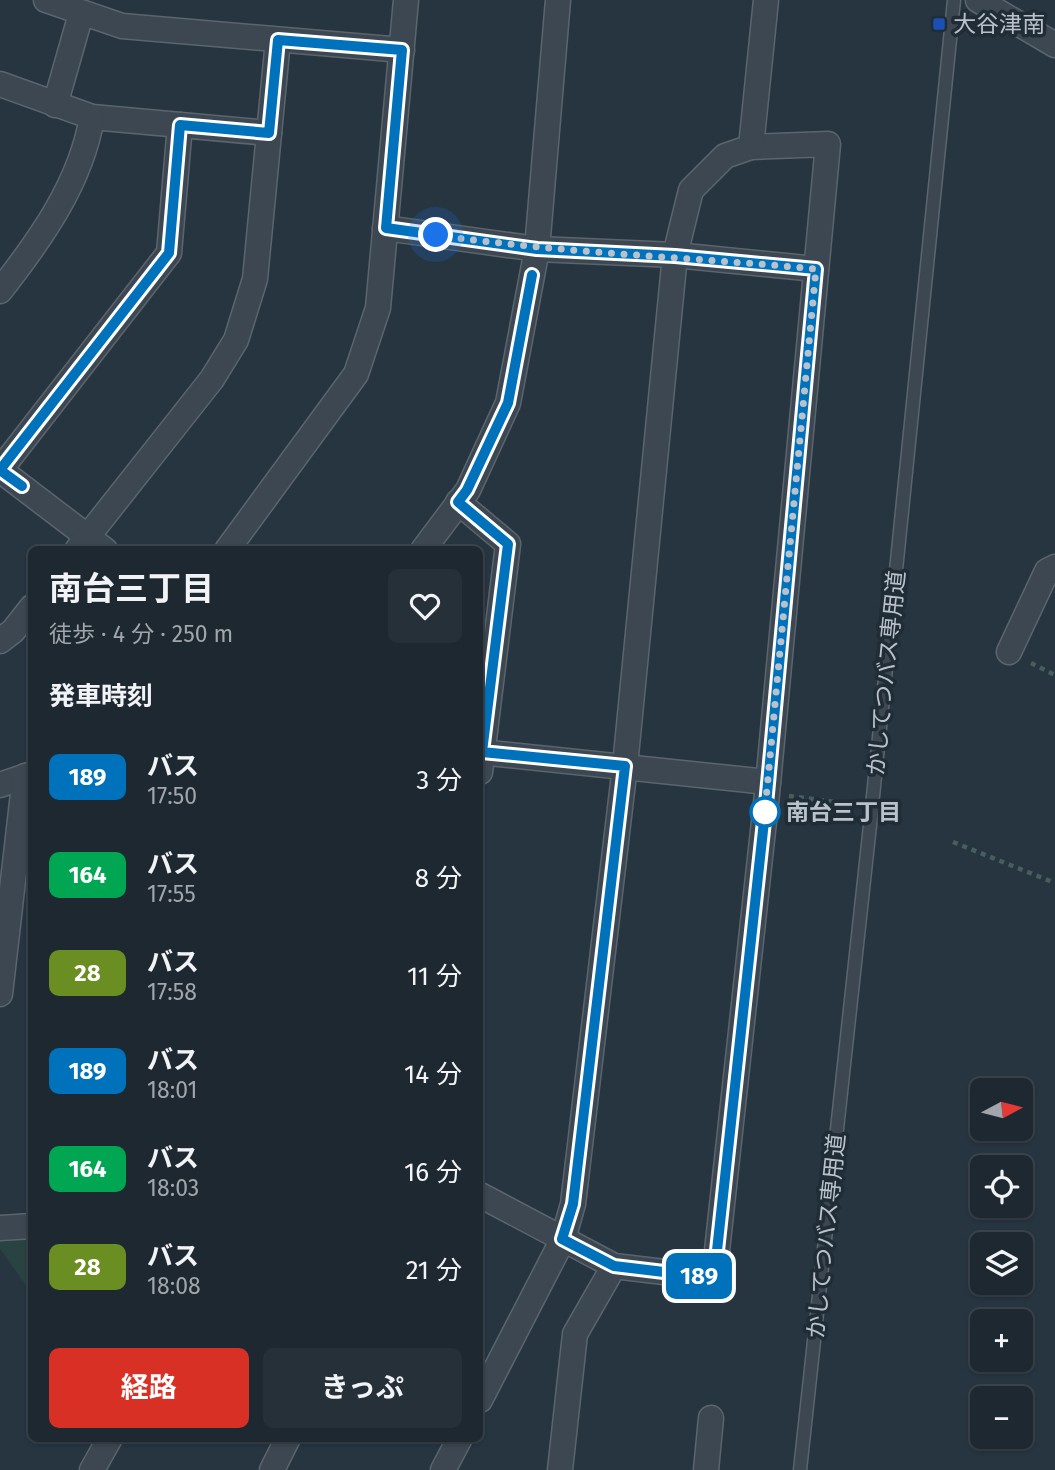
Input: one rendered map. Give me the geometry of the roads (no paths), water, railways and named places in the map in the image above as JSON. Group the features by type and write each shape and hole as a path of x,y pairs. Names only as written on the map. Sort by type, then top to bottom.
{"street":[{"path":"46,0 80,14 122,26 402,50"},
{"path":"230,546 356,374 378,308 406,0"},
{"path":"426,546 467,490 508,403 537,249 558,0"},
{"path":"751,147 766,0"},
{"path":"978,0 1055,45"},
{"path":"55,105 80,14"},
{"path":"180,125 169,253 0,470 90,545 212,379 236,340 255,279 278,40"},
{"path":"5,94 55,105 92,117 269,133"},
{"path":"0,291 45,233 88,142 92,117"},
{"path":"483,1197 562,1239 614,1266 714,1278 768,788 828,144 751,147 725,156 691,190 675,256 625,766 573,1204 562,1239 483,1394"},
{"path":"386,228 537,249 675,256 816,269"},
{"path":"458,502 508,544 483,736"},
{"path":"1009,652 1047,571 1055,567"},
{"path":"0,641 13,631 28,612"},
{"path":"483,759 625,766 768,788"},
{"path":"0,785 28,775 0,994"},
{"path":"0,1228 28,1226"},
{"path":"560,1470 575,1334 614,1266"},
{"path":"706,1470 711,1418"},
{"path":"92,1470 108,1442"},
{"path":"272,1470 286,1442"},
{"path":"443,1470 458,1442"}],"lane":[{"name":"かしてつバス専用道","path":"800,1470 871,816 954,0"}],"place":[{"name":"大谷津南","path":"939,24"},
{"name":"南台三丁目","path":"765,812"}]}
